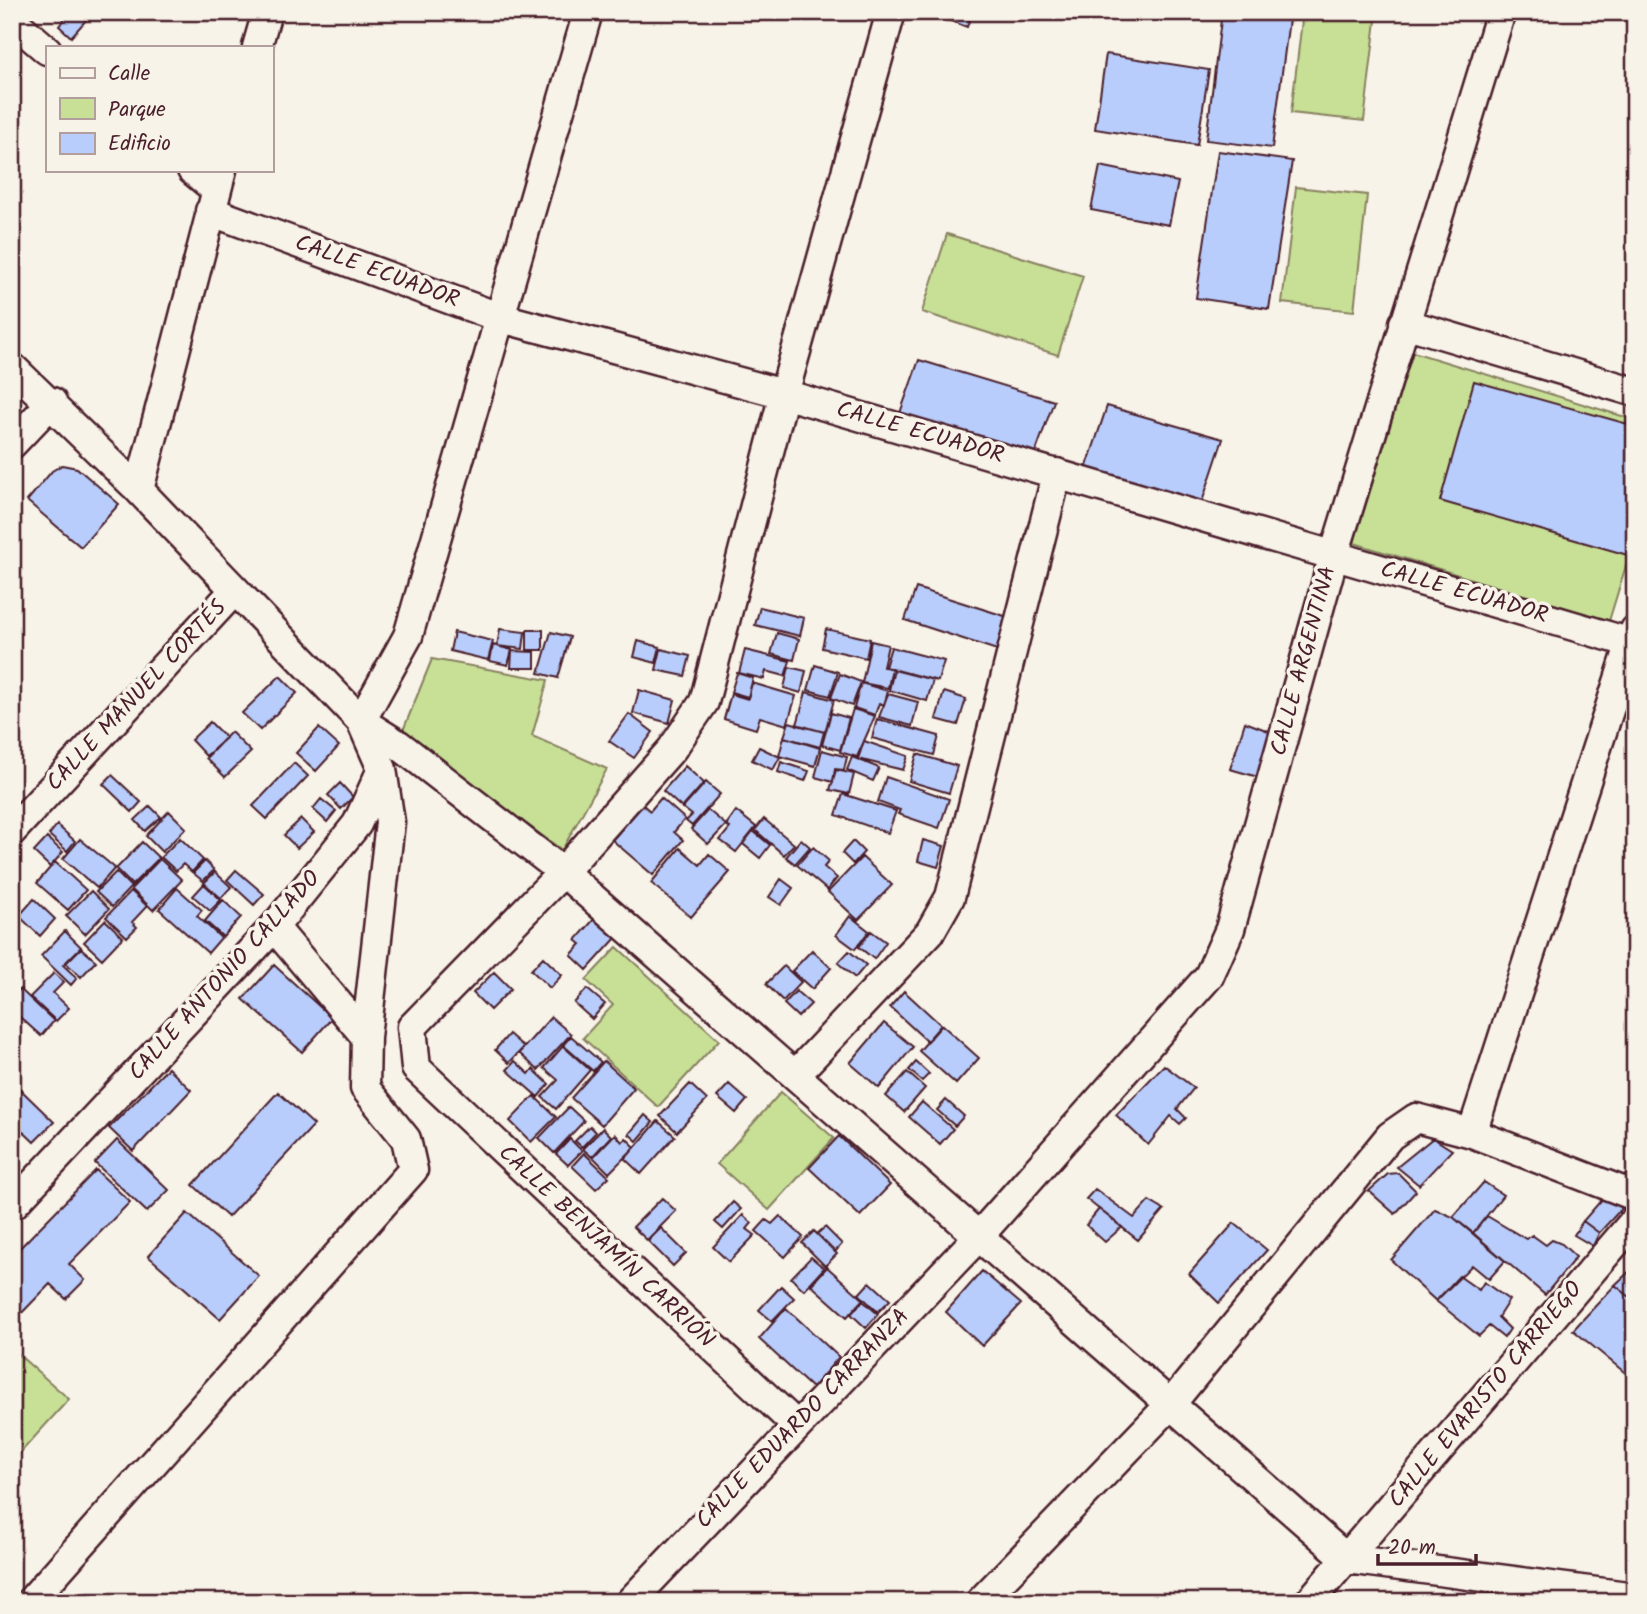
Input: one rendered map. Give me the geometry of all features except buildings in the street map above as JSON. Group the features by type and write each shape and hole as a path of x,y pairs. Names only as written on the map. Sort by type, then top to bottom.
{"street":[{"path":"257,46 267,12"},
{"path":"361,721 408,636 588,12"},
{"path":"563,872 672,749 704,702 784,394 891,12"},
{"name":"CALLE ARGENTINA","path":"978,1237 1209,976 1230,929 1334,555 1501,12"},
{"path":"12,20 46,49"},
{"name":"CALLE ECUADOR","path":"194,172 216,190 498,317 784,394 1334,555 1633,639"},
{"path":"139,490 216,190"},
{"path":"1404,323 1635,392"},
{"path":"12,367 52,402 139,490 361,721 399,745 563,872 1347,1559 1635,1597"},
{"path":"12,444 52,402"},
{"path":"796,1074 930,932 950,897 1057,473"},
{"name":"CALLE MANUEL CORTÉS","path":"12,831 234,591"},
{"path":"1472,1133 1633,639"},
{"path":"30,1602 413,1170 406,1139 365,1088 366,1037 390,822 382,769 361,721"},
{"name":"CALLE ANTONIO CALLADO","path":"12,1206 274,927 357,824 382,769"},
{"name":"CALLE BENJAMÍN CARRIÓN","path":"563,872 412,1027 416,1068 796,1425"},
{"path":"274,927 366,1037"},
{"path":"980,1602 1170,1405 1390,1136 1416,1118 1472,1133 1635,1196"},
{"name":"CALLE EVARISTO CARRIEGO","path":"1309,1602 1635,1220"},
{"name":"CALLE EDUARDO CARRANZA","path":"630,1602 978,1237"}],"green space":[{"path":"1303,12 1377,12 1364,121 1291,113"},
{"path":"1296,187 1367,195 1354,311 1282,303"},
{"path":"947,234 1083,276 1058,355 922,312"},
{"path":"1413,352 1635,420 1635,536 1609,621 1354,543"},
{"path":"432,659 548,680 532,736 607,769 562,850 402,733"},
{"path":"617,947 719,1040 658,1107 583,1038 613,1005 586,980"},
{"path":"781,1092 834,1138 769,1210 717,1164"},
{"path":"12,1349 69,1399 12,1462"}]}
